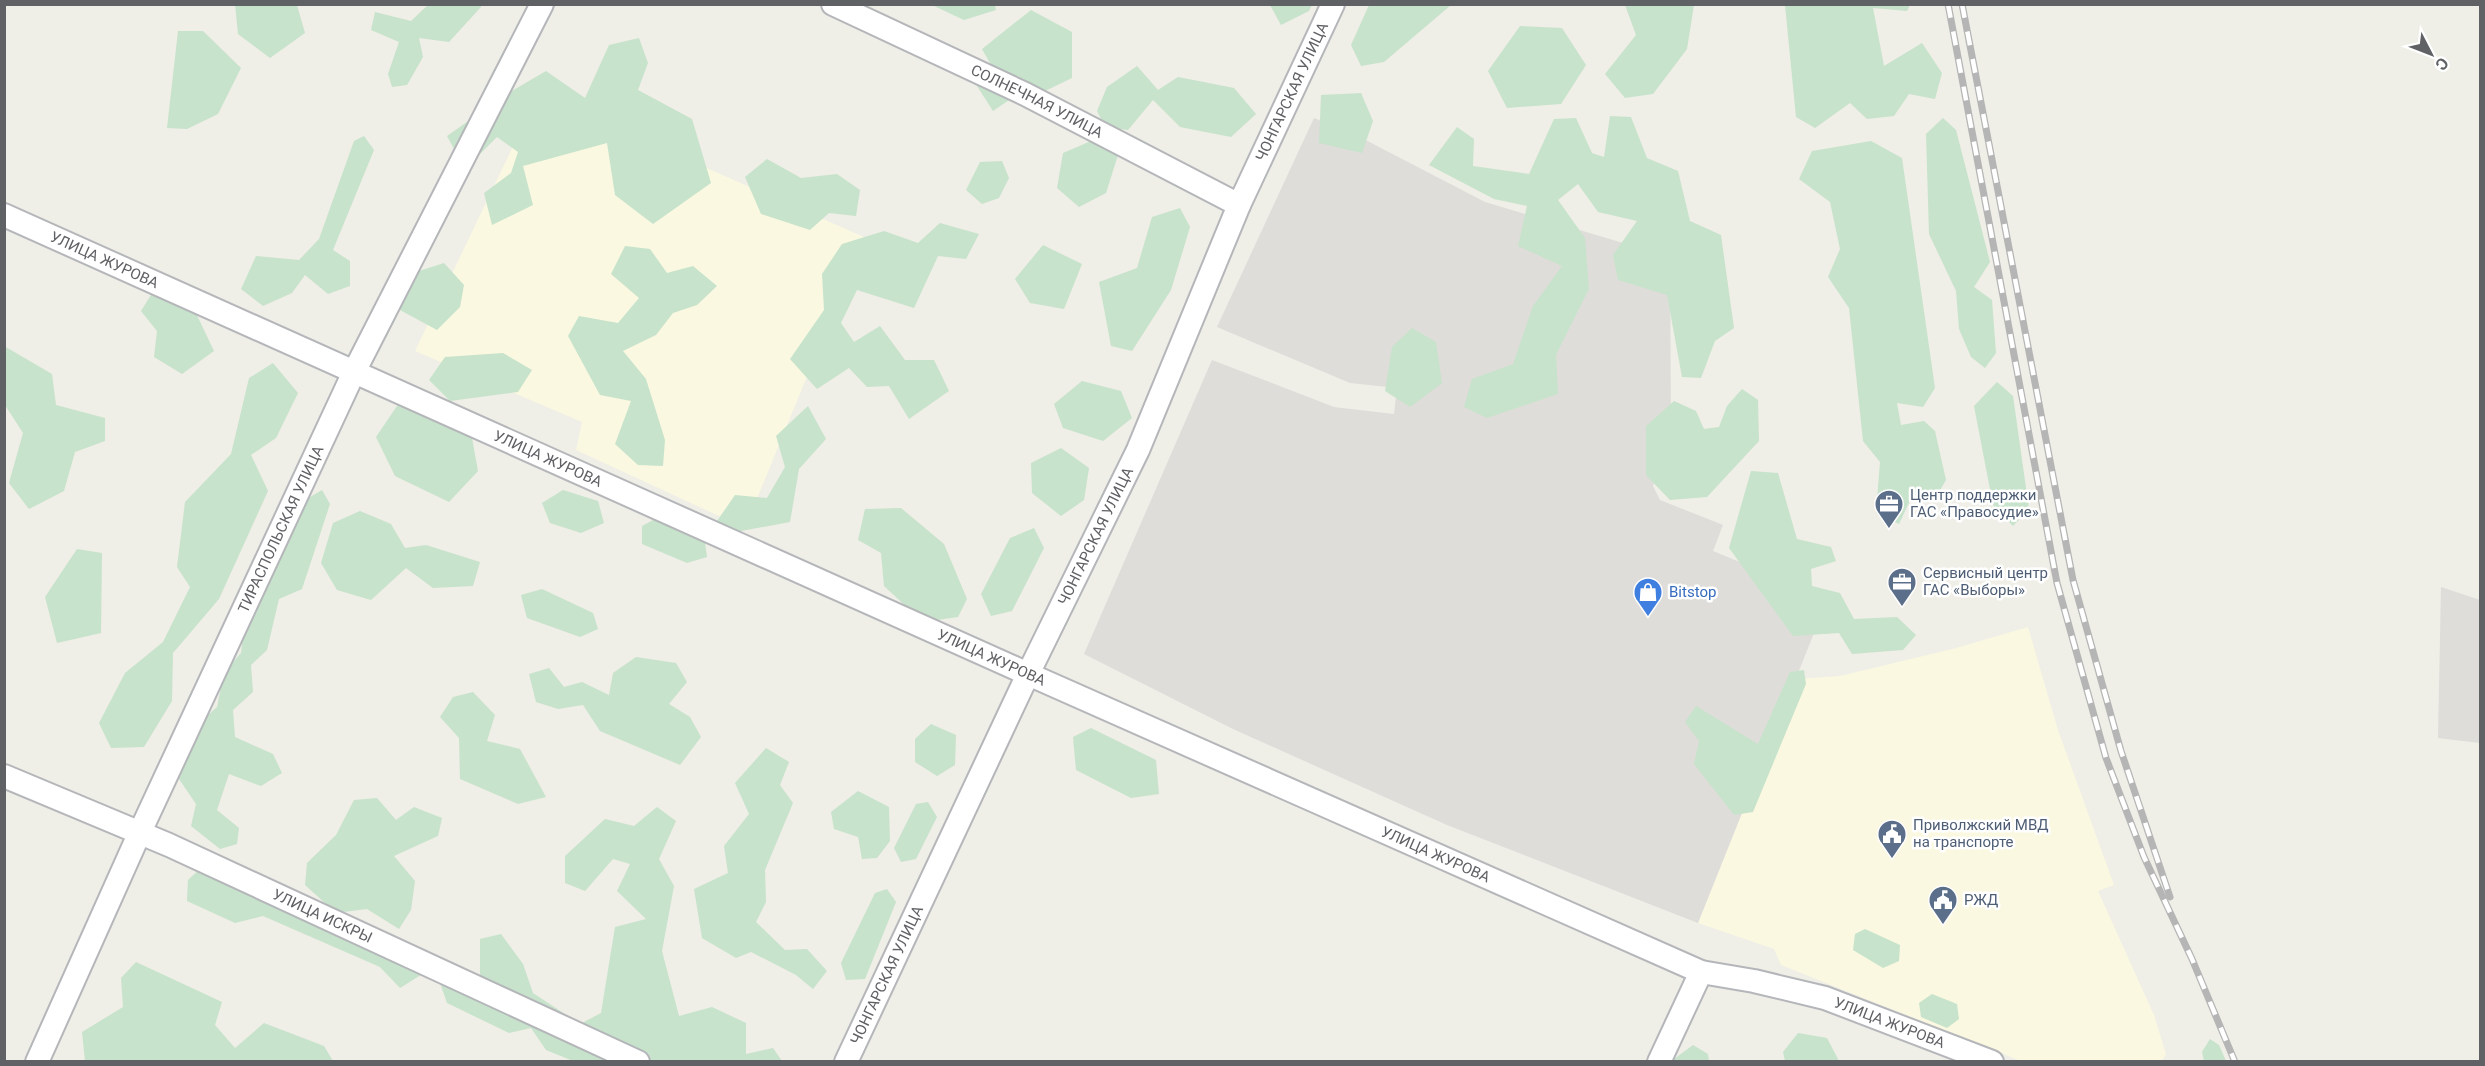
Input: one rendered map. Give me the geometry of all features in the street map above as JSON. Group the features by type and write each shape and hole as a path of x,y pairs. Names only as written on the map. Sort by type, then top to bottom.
{"street":[{"name":"ТИРАСПОЛЬСКАЯ УЛИЦА","path":"37,1062 140,832 354,372 542,4"},
{"name":"СОЛНЕЧНАЯ УЛИЦА","path":"833,4 1025,94 1239,205"},
{"name":"ЧОНГАРСКАЯ УЛИЦА","path":"846,1062 1028,674 1138,450 1239,205 1333,4"},
{"name":"УЛИЦА ЖУРОВА","path":"4,215 1028,674 1701,972 1754,981 1825,998 1992,1062"},
{"name":"УЛИЦА ИСКРЫ","path":"4,776 140,832 638,1062"},
{"path":"1659,1062 1701,972"}],"shaded area":[{"path":"538,94 864,237 745,528 576,450 582,422 415,351"},
{"path":"1314,118 1354,134 1485,202 1670,257 1671,431 1653,486 1660,500 1723,525 1713,551 1786,581 1816,628 1698,923 1447,825 1233,729 1084,654 1212,360 1334,407 1394,414 1397,388 1350,383 1217,327"},
{"path":"2441,587 2480,600 2480,743 2438,738"},
{"path":"2028,627 2058,730 2114,885 2098,891 2154,1015 2166,1054 2162,1061 2021,1061 1781,965 1774,949 1698,923 1796,679 1840,676 1956,648"}],"green space":[{"path":"235,4 297,5 305,33 270,58 238,34"},
{"path":"481,4 481,7 449,42 419,38 423,57 407,85 392,87 388,74 399,42 371,30 375,12 411,21 428,5"},
{"path":"1369,4 1451,5 1384,62 1361,66 1351,45"},
{"path":"932,5 995,5 996,10 964,20"},
{"path":"1270,5 1312,5 1309,11 1281,25"},
{"path":"1625,5 1694,5 1687,49 1653,94 1625,98 1605,74 1636,35"},
{"path":"1785,5 1910,5 1907,11 1873,8 1884,66 1922,43 1942,73 1935,99 1909,94 1894,116 1867,119 1850,103 1815,128 1796,117"},
{"path":"1031,10 1072,32 1072,78 1045,91 1017,76 1012,98 993,111 977,86 994,70 982,49"},
{"path":"1520,26 1562,28 1586,65 1561,104 1507,108 1488,71"},
{"path":"178,31 203,31 241,68 218,114 187,129 167,128"},
{"path":"639,38 648,63 638,90 692,119 711,183 653,224 615,195 607,143 523,166 533,205 492,225 484,193 511,173 518,152 497,137 465,169 447,136 505,95 546,71 585,98 609,45"},
{"path":"1137,66 1158,90 1178,77 1234,88 1256,114 1231,137 1180,127 1153,100 1128,130 1105,127 1097,111 1107,87"},
{"path":"1361,93 1373,121 1362,153 1319,143 1321,95"},
{"path":"1610,116 1631,117 1647,158 1678,171 1690,221 1721,235 1734,328 1715,341 1701,378 1682,377 1667,295 1618,280 1613,255 1637,221 1598,212 1578,184 1558,200 1585,238 1589,289 1556,355 1558,394 1487,418 1464,407 1472,379 1513,364 1533,306 1562,266 1518,246 1527,206 1494,199 1429,165 1457,127 1474,139 1473,166 1529,174 1554,119 1576,118 1592,153 1604,157"},
{"path":"1943,118 1956,130 1990,262 1974,287 1992,300 1996,353 1985,368 1971,357 1959,329 1956,291 1929,234 1926,134"},
{"path":"364,136 374,150 333,250 350,261 350,286 328,294 305,275 292,293 263,306 241,289 256,256 299,260 319,239 354,141"},
{"path":"1098,138 1118,155 1106,193 1079,207 1057,188 1063,153"},
{"path":"1871,141 1902,158 1935,388 1923,407 1897,403 1901,425 1924,421 1935,431 1946,480 1933,502 1912,496 1899,524 1876,513 1880,462 1863,441 1849,308 1828,277 1840,249 1830,202 1799,179 1812,151"},
{"path":"767,159 801,178 837,174 860,190 856,216 829,213 810,230 761,214 745,177"},
{"path":"1002,161 1009,178 999,198 982,204 966,190 980,162"},
{"path":"1180,208 1190,227 1171,290 1132,351 1111,346 1099,282 1137,268 1152,217"},
{"path":"940,223 979,234 966,259 938,256 914,308 857,290 841,323 854,342 880,326 905,360 934,360 949,391 909,419 889,386 867,387 849,368 817,389 790,359 824,310 822,274 842,244 884,231 918,243"},
{"path":"1043,245 1082,264 1064,309 1030,303 1015,279"},
{"path":"625,246 650,249 667,273 693,266 717,286 697,305 673,313 656,335 623,351 646,379 665,440 663,466 638,465 615,444 631,401 600,395 568,336 579,316 618,323 639,298 611,274"},
{"path":"444,263 464,285 460,307 437,330 400,310 413,273"},
{"path":"154,290 193,307 214,351 182,374 154,357 157,331 141,311"},
{"path":"1412,328 1436,342 1442,383 1410,407 1385,391 1392,347"},
{"path":"4,346 52,374 56,405 105,418 105,441 75,452 64,491 29,509 9,483 23,433 5,405"},
{"path":"503,353 532,370 518,392 450,401 429,380 445,357"},
{"path":"273,363 298,393 276,438 251,455 268,491 219,599 173,653 172,701 144,747 111,748 99,723 125,673 163,642 190,587 177,567 185,502 231,454 249,378"},
{"path":"1082,381 1121,391 1132,418 1103,441 1063,428 1054,404"},
{"path":"1997,382 2013,396 2029,509 2013,526 1993,505 1974,406"},
{"path":"1742,389 1758,400 1759,441 1707,497 1670,500 1646,475 1646,426 1674,401 1696,411 1704,429 1719,427 1727,406"},
{"path":"399,403 472,438 478,471 449,502 395,476 376,437"},
{"path":"808,406 826,439 799,469 790,522 730,533 717,521 735,495 767,498 785,467 776,436"},
{"path":"1061,448 1089,468 1084,500 1061,516 1032,493 1031,463"},
{"path":"1751,471 1778,473 1797,539 1831,547 1836,561 1811,569 1812,586 1840,593 1854,619 1897,617 1916,635 1903,650 1852,654 1839,633 1793,636 1729,548"},
{"path":"322,490 330,504 302,589 279,599 267,650 251,665 253,692 233,710 235,737 273,754 282,773 261,786 229,774 217,810 239,828 237,844 220,849 191,826 196,804 177,776 197,725 217,707 224,672 241,653 245,617 300,503"},
{"path":"563,490 598,501 604,523 581,533 550,523 542,503"},
{"path":"901,508 944,544 967,599 958,617 923,622 884,586 881,553 858,540 865,509"},
{"path":"360,511 391,524 405,548 426,545 480,562 473,586 433,588 406,568 371,600 337,590 321,563 333,523"},
{"path":"657,518 704,536 707,557 687,563 642,544 642,526"},
{"path":"1034,528 1044,548 1012,611 991,616 981,594 1010,538"},
{"path":"77,549 102,553 101,633 57,643 45,597"},
{"path":"542,589 593,613 598,629 580,637 527,618 521,595"},
{"path":"636,657 676,663 687,682 669,704 690,717 701,737 680,765 600,731 583,705 558,709 536,702 529,674 549,668 564,687 582,682 609,695 613,673"},
{"path":"1804,670 1806,684 1753,812 1734,815 1694,764 1699,741 1685,722 1696,706 1758,744 1790,672"},
{"path":"473,692 495,715 487,741 520,749 546,797 518,804 460,779 459,738 440,717 453,697"},
{"path":"931,724 956,735 955,765 937,776 915,762 915,739"},
{"path":"1091,728 1156,760 1159,794 1131,798 1076,770 1073,737"},
{"path":"766,748 789,762 780,785 793,803 765,870 766,902 756,922 785,950 807,949 827,971 813,989 796,975 751,952 736,958 702,938 694,889 728,873 724,846 749,814 735,783"},
{"path":"858,791 889,807 890,841 877,858 862,859 858,837 834,829 831,812"},
{"path":"377,798 396,820 414,807 442,818 438,836 394,856 415,881 411,910 399,929 367,909 336,913 305,885 307,863 336,835 354,800"},
{"path":"928,802 937,817 916,859 901,862 894,848 916,804"},
{"path":"657,807 676,821 659,859 674,886 662,951 679,1016 712,1007 746,1023 746,1054 773,1048 782,1061 573,1061 546,1050 531,1028 509,1033 447,1003 439,980 480,982 480,939 501,934 523,964 533,993 580,1024 601,1013 615,927 646,919 617,891 630,864 613,859 585,891 565,883 565,856 605,819 634,826"},
{"path":"203,866 258,892 272,907 292,903 424,973 400,988 380,967 263,916 235,923 187,901 188,880"},
{"path":"887,889 896,902 865,979 846,980 841,963 875,893"},
{"path":"1865,929 1900,945 1899,961 1883,968 1853,950 1855,934"},
{"path":"136,962 222,1002 215,1025 235,1048 264,1023 324,1046 333,1061 85,1061 82,1032 123,1007 121,978"},
{"path":"1932,994 1957,1004 1959,1019 1947,1028 1921,1017 1919,1003"},
{"path":"1798,1033 1827,1038 1839,1061 1785,1061 1783,1052"},
{"path":"2210,1039 2219,1045 2226,1061 2204,1061 2202,1052"},
{"path":"1693,1045 1708,1054 1709,1061 1670,1062"}],"railway":[{"path":"1948,4 2057,583 2106,758 2144,857 2192,959 2235,1062"},
{"path":"1962,4 2073,580 2121,751 2170,897"}],"place":[{"name":"Центр поддержки ГАС «Правосудие»","path":"1889,530"},
{"name":"Сервисный центр ГАС «Выборы»","path":"1902,608"},
{"name":"Bitstop","path":"1648,618"},
{"name":"Приволжский МВД на транспорте","path":"1892,860"},
{"name":"РЖД","path":"1943,926"}]}
